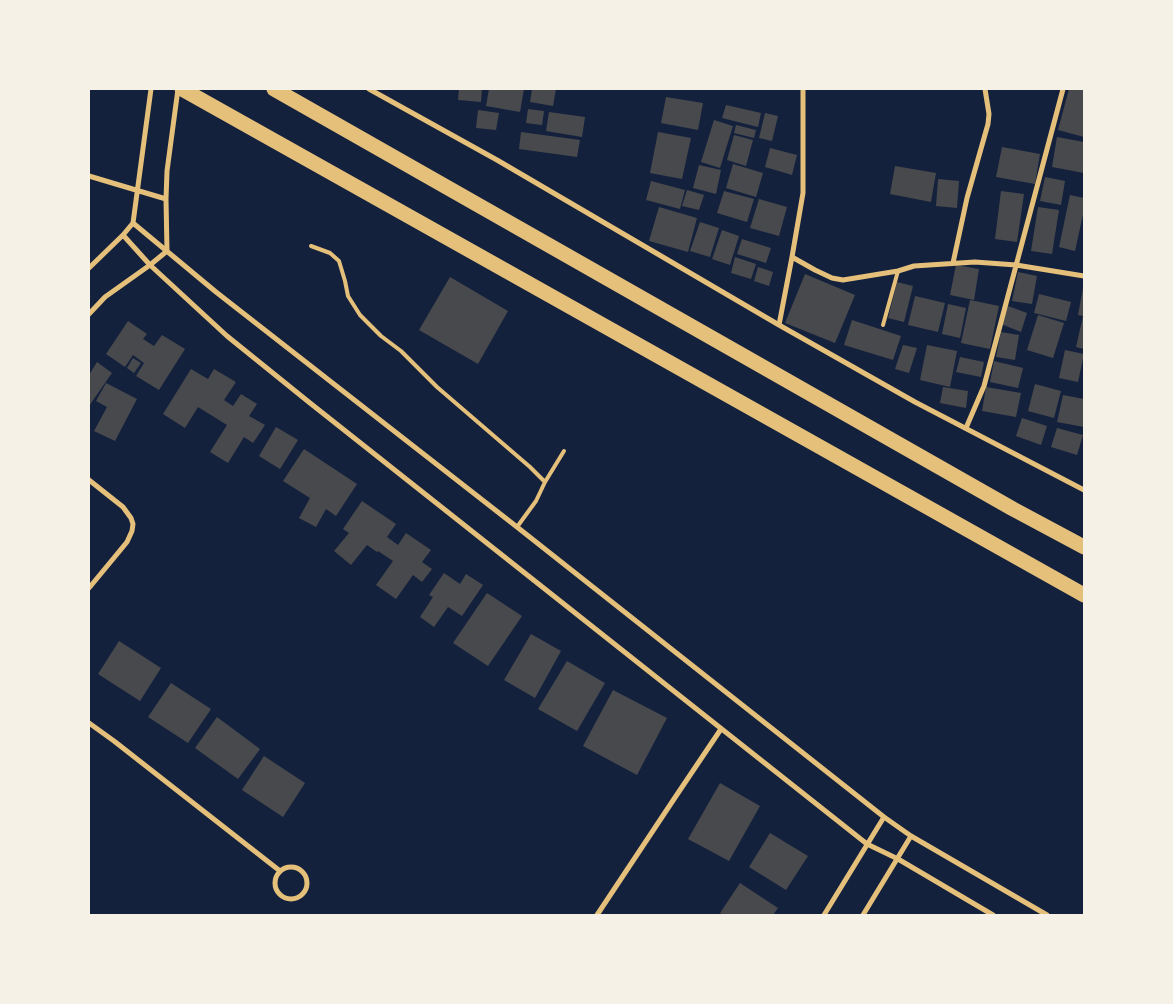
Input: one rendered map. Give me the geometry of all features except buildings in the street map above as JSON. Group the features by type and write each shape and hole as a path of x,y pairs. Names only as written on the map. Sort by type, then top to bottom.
{"highway":[{"path":"182,89 1084,596"},
{"path":"274,89 1004,504 1084,547"}],"street":[{"path":"89,268 133,223 151,89"},
{"path":"167,250 167,170 178,89"},
{"path":"369,89 497,160 779,325 915,402 1084,490"},
{"path":"779,325 802,193 803,89"},
{"path":"953,263 988,124 989,114 985,89"},
{"path":"966,428 984,386 1063,89"},
{"path":"89,176 166,199"},
{"path":"133,223 224,298 884,817 911,836 1047,915"},
{"path":"123,235 150,264 227,336 867,844 898,859 993,915"},
{"path":"89,314 106,297 167,250"},
{"path":"792,257 832,278 843,280 898,271 914,266 974,262 1016,265 1084,276"},
{"path":"89,480 123,507 133,524 127,542 89,588"},
{"path":"89,723 280,871"},
{"path":"597,915 721,729"},
{"path":"824,915 884,817"},
{"path":"862,915 911,836"},
{"path":"293,867 304,873 308,886 300,897 287,899 281,896 275,884 276,877 280,871 293,867"}],"lane":[{"path":"311,246 330,253 339,261 348,296 360,315 401,351 437,387 545,482"},
{"path":"883,325 898,271"},
{"path":"517,527 536,501 564,451"}]}
